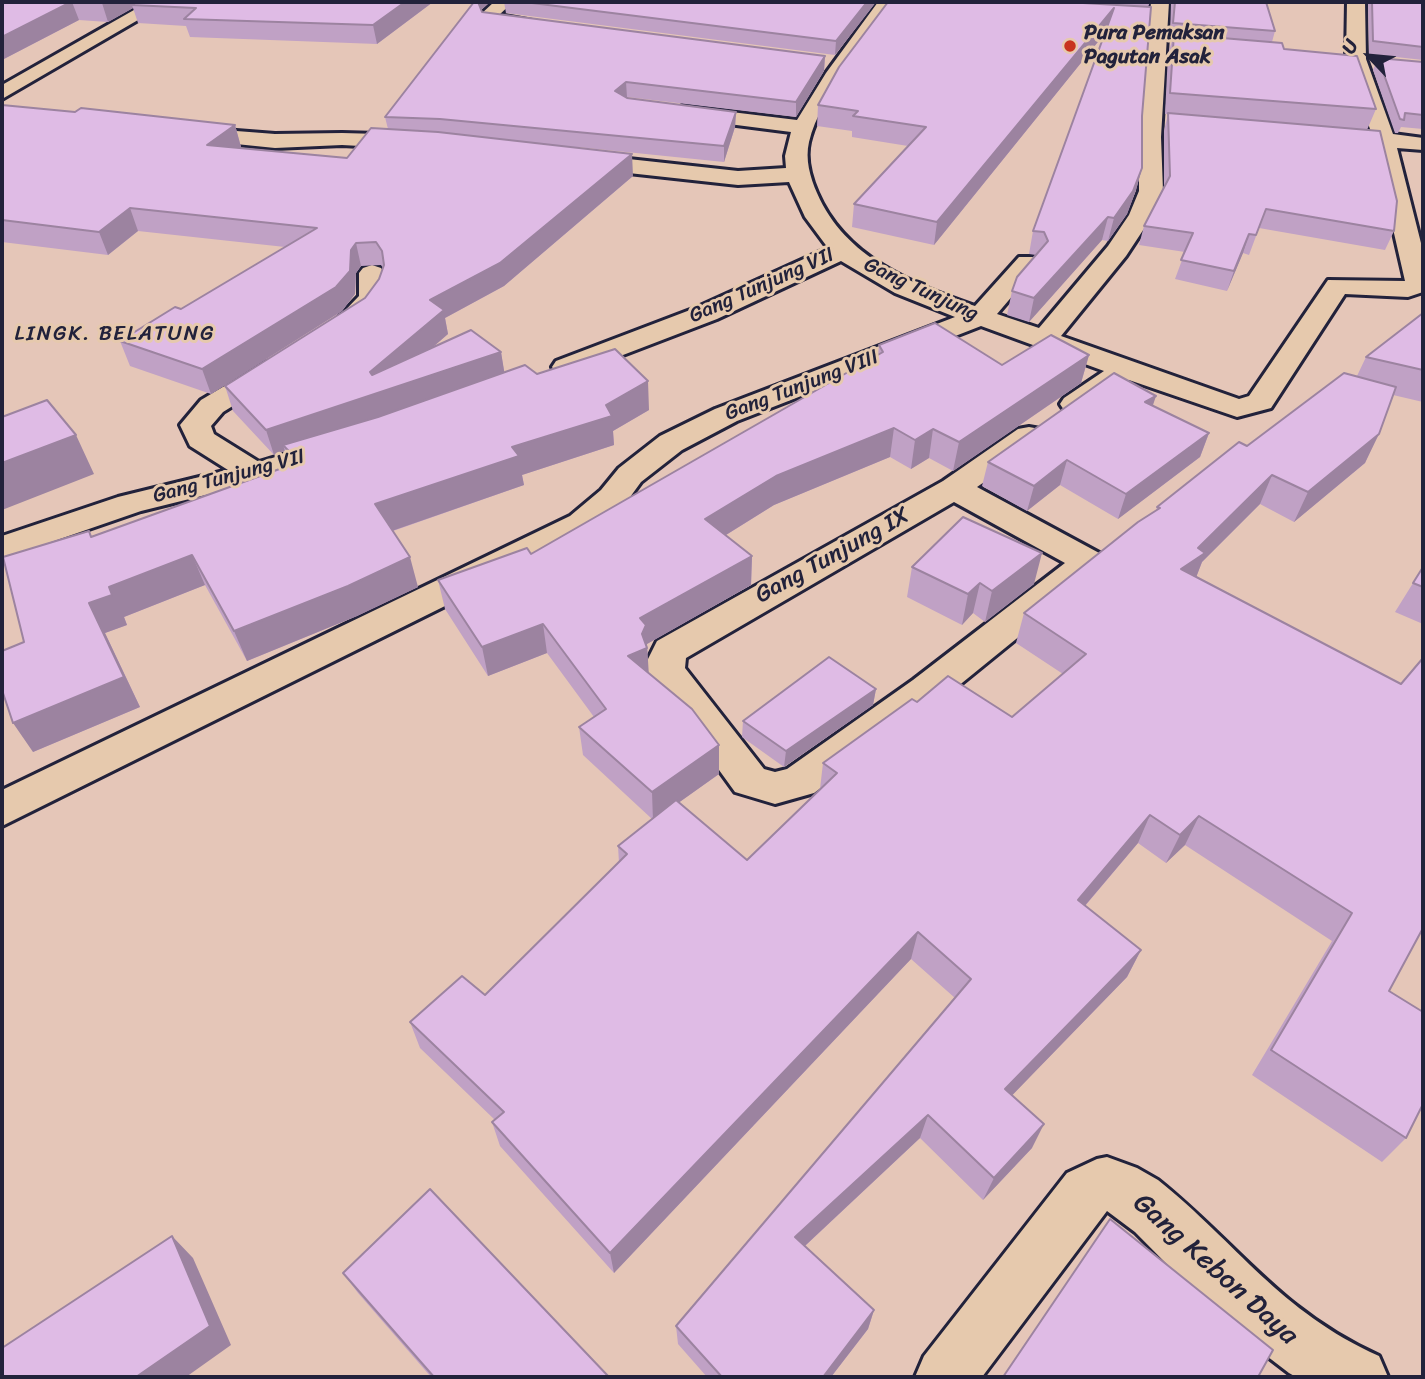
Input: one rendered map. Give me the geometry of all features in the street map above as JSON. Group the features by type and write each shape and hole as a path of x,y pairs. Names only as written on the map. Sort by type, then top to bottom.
{"street":[{"path":"2,93 160,2"},
{"name":"Gang Tunjung","path":"887,2 842,65 804,127 796,156 807,198 827,229 858,263 923,296 1237,408 1249,407 1265,394 1338,286 1408,289 1419,285 1384,140"},
{"path":"1356,2 1356,59 1384,140"},
{"path":"499,6 488,17 494,22 546,27"},
{"path":"1044,339 1117,251 1141,215 1151,191 1151,121 1165,45 1153,13"},
{"path":"1330,57 1383,62"},
{"path":"815,61 842,65"},
{"path":"655,108 804,127"},
{"path":"1151,121 1179,123"},
{"path":"165,130 275,141 342,139 442,144"},
{"path":"1343,136 1423,144"},
{"path":"567,159 738,178 800,174"},
{"name":"Gang Tunjung VII","path":"539,377 641,340 809,268 845,249"},
{"name":"Gang Tunjung VIII","path":"2,809 582,524 651,457 700,426 980,317 1028,262"},
{"path":"255,472 201,439 195,425 212,406 364,310 374,291 372,273"},
{"name":"Gang Tunjung IX","path":"954,488 1100,554 927,690 799,782 775,788 750,781 667,672 665,663 670,650 954,488 1139,374"},
{"name":"Gang Tunjung VII","path":"2,548 131,504 255,472 359,441"},
{"name":"Gang Kebon Daya","path":"945,1377 1086,1192 1096,1184 1108,1183 1130,1193 1160,1219 1253,1312 1319,1361 1358,1377"}],"building":[{"path":"2,2 71,2 2,37"},
{"path":"137,2 405,2 373,25 184,19 196,8 132,5"},
{"path":"474,2 478,2 482,12 825,56 796,102 626,82 615,91 627,98 736,112 724,146 440,119 385,117"},
{"path":"524,2 867,2 836,41"},
{"path":"888,2 1066,2 1151,7 1142,116 1142,168 1133,191 1114,218 1108,217 1034,298 1012,291 1017,277 1048,241 1044,232 1033,231 1114,8 937,222 854,204 926,127 853,116 858,111 818,105 839,67"},
{"path":"1175,2 1266,2 1275,31 1173,23"},
{"path":"1372,2 1423,2 1423,47 1373,41"},
{"path":"1174,34 1282,43 1284,49 1357,56 1376,109 1170,93"},
{"path":"1378,58 1423,62 1423,115 1405,113 1404,120 1400,119"},
{"path":"2,105 75,112 81,108 235,125 207,145 347,158 371,128 438,132 632,154 500,263 430,300 444,310 370,372 372,375 471,330 501,352 266,430 225,386 365,298 379,279 384,265 382,251 376,242 356,243 351,250 350,271 336,287 202,369 120,341 175,307 181,309 317,228 130,208 99,232 2,220"},
{"path":"1168,113 1380,131 1397,201 1394,231 1266,209 1256,235 1249,234 1234,271 1181,260 1193,233 1144,226 1170,176"},
{"path":"1423,313 1423,370 1366,357"},
{"path":"935,323 1002,365 1051,335 1089,355 959,442 933,429 915,440 894,428 776,476 705,519 752,556 640,618 646,625 642,634 647,648 628,656 692,709 719,745 652,792 579,727 606,709 543,624 482,647 438,580 527,548 531,554 883,352 879,345"},
{"path":"615,349 648,381 606,405 612,416 512,447 519,456 375,504 410,557 348,586 234,631 192,555 109,587 112,595 89,603 124,677 13,723 2,690 2,651 24,642 3,557 89,531 91,537 299,462 283,445 378,417 525,365 537,374"},
{"path":"1114,373 1156,396 1145,402 1209,433 1126,494 1067,460 1034,486 988,462"},
{"path":"1344,373 1396,387 1379,434 1308,492 1272,475 1198,548 1205,553 1181,569 1401,684 1423,658 1423,928 1389,991 1423,1012 1423,1104 1406,1138 1271,1050 1352,913 1199,816 1180,835 1150,815 1078,900 1141,950 1005,1089 1044,1124 994,1178 928,1115 795,1237 874,1310 823,1377 722,1377 676,1326 971,979 918,932 610,1253 492,1122 504,1112 410,1022 462,976 485,995 627,854 618,846 676,800 747,860 837,773 823,763 912,699 917,702 948,676 1012,717 1086,654 1024,613 1138,522 1160,508 1157,507 1239,442 1247,446"},
{"path":"47,400 76,435 2,463 2,417"},
{"path":"963,517 1042,553 992,591 980,583 968,594 912,567"},
{"path":"1423,567 1423,587 1413,583"},
{"path":"829,657 876,689 786,751 743,721"},
{"path":"430,1189 609,1377 434,1377 343,1273"},
{"path":"1110,1219 1273,1350 1258,1377 1003,1377"},
{"path":"172,1236 210,1326 136,1377 2,1377 2,1348"}],"place":[{"name":"Pura Pemaksan Pagutan Asak","path":"1070,46"}],"district":[{"name":"LINGK. BELATUNG","path":"115,335"}]}
